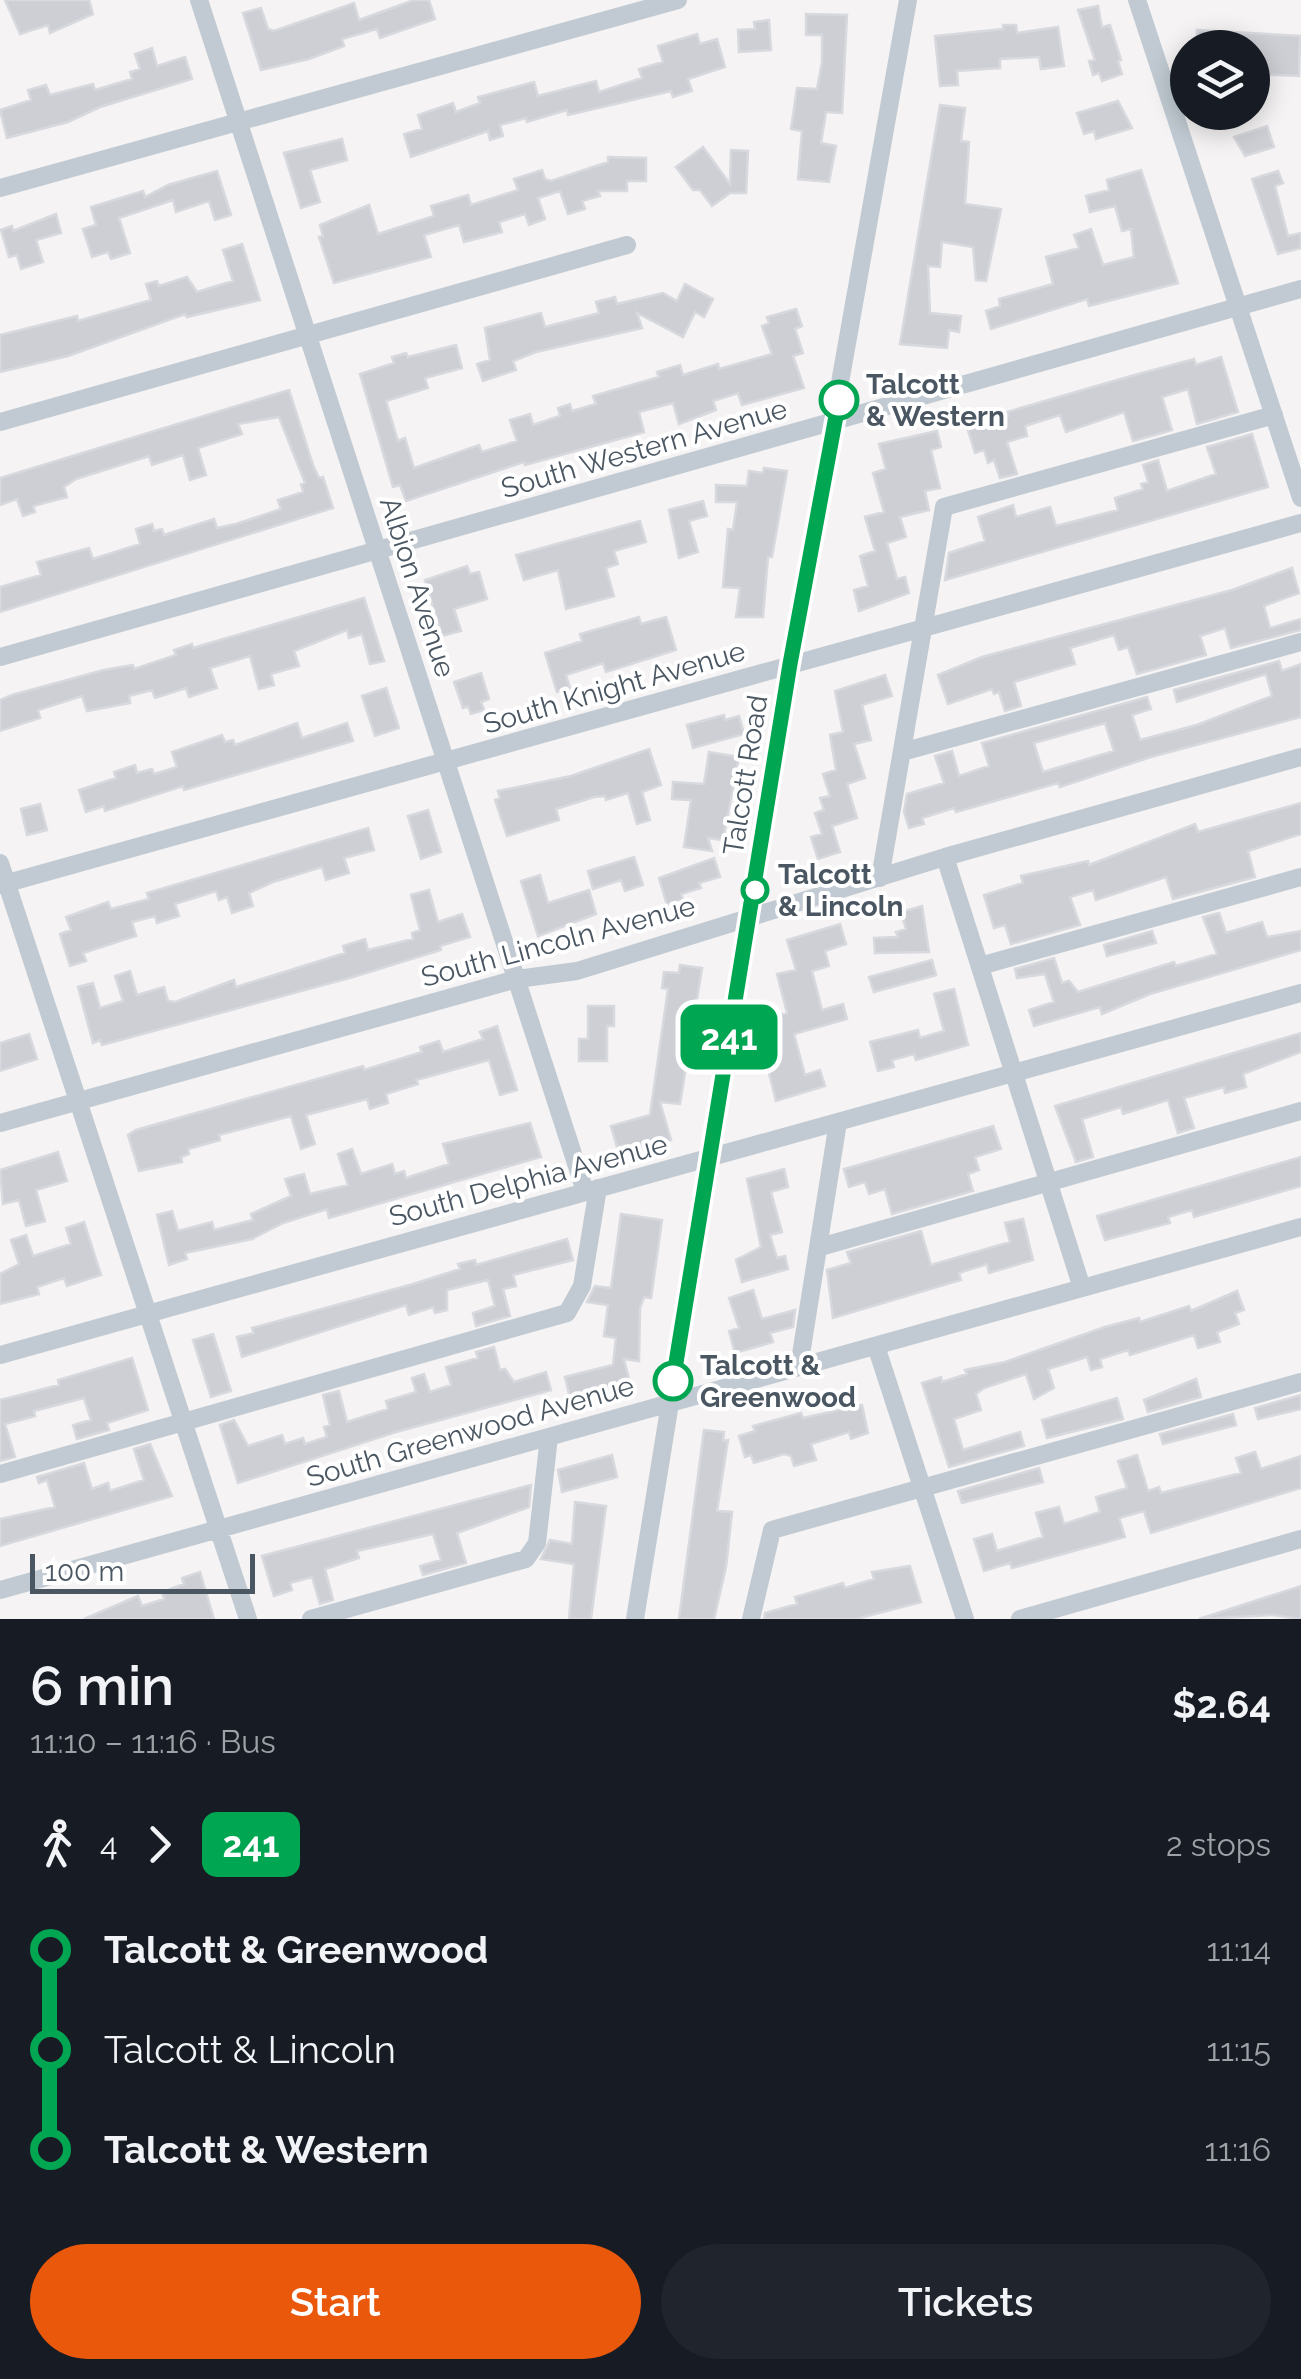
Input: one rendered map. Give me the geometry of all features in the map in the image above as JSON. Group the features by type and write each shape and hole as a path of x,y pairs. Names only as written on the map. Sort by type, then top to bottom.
{"street":[{"name":"Albion Avenue","path":"199,0 517,980 591,1190"},
{"name":"Talcott Road","path":"635,1619 790,664 836,423 908,0"},
{"path":"1136,0 1301,498"},
{"path":"0,188 670,1"},
{"path":"0,422 627,244"},
{"name":"South Western Avenue","path":"0,657 1301,289"},
{"path":"880,878 944,507 1274,415"},
{"name":"South Knight Avenue","path":"3,884 446,764 924,626 1301,523"},
{"path":"902,752 1301,642"},
{"name":"South Lincoln Avenue","path":"0,1123 517,980 578,971 945,857 1301,757"},
{"path":"945,857 1082,1288"},
{"path":"0,862 3,884 248,1619"},
{"path":"980,966 1301,878"},
{"name":"South Delphia Avenue","path":"0,1355 1301,993"},
{"path":"820,1247 1301,1112"},
{"path":"799,1367 838,1122"},
{"path":"0,1474 567,1313 582,1286 591,1190"},
{"name":"South Greenwood Avenue","path":"0,1590 1301,1227"},
{"path":"876,1346 964,1619"},
{"path":"751,1619 772,1530 1301,1382"},
{"path":"311,1619 526,1559 536,1543 550,1437"},
{"path":"1020,1619 1301,1539"}],"building":[{"path":"5,0 89,0 93,14 50,33 48,25 20,34"},
{"path":"414,0 429,0 435,19 380,38 377,29 342,39 344,46 261,70 243,13 261,8 268,29 274,31 354,3 359,20"},
{"path":"1098,6 1102,27 1110,25 1122,74 1102,81 1099,73 1093,75 1089,61 1095,60 1078,10"},
{"path":"806,14 847,15 842,113 826,112 821,143 836,146 829,182 798,179 802,131 791,129 797,88 817,89 822,62 822,35 806,35"},
{"path":"769,20 771,50 739,52 738,30 755,29 754,22"},
{"path":"1003,25 1016,25 1017,33 1058,27 1064,66 1041,69 1039,57 1000,59 1000,68 957,71 958,85 940,86 935,36 1003,29"},
{"path":"697,34 700,44 717,39 725,67 688,79 692,91 673,97 671,91 568,115 567,110 527,122 526,118 500,125 503,136 490,140 488,131 411,157 404,134 422,129 418,115 453,103 456,112 480,103 478,97 534,82 538,96 596,81 599,92 642,78 639,69 663,62 658,46"},
{"path":"1270,34 1300,36 1299,76 1270,75"},
{"path":"152,48 157,66 185,57 192,79 100,107 68,122 7,138 0,110 31,100 28,90 46,85 50,95 93,84 95,90 132,79 130,72 140,69 135,54"},
{"path":"1118,101 1132,128 1096,139 1094,131 1084,134 1077,113"},
{"path":"940,105 965,108 961,141 969,142 965,204 1001,209 986,281 976,280 973,247 942,242 940,267 928,266 930,313 961,316 959,332 949,330 947,348 900,344"},
{"path":"1268,130 1274,147 1245,156 1234,137"},
{"path":"342,139 347,160 310,170 320,202 301,208 284,153"},
{"path":"703,147 730,184 731,150 748,151 746,193 730,193 712,206 700,190 693,190 676,167"},
{"path":"608,157 646,158 646,181 627,181 627,191 598,191 600,196 582,201 585,209 568,214 560,191 538,198 545,219 529,225 525,214 499,222 502,232 464,242 459,225 424,235 431,257 334,283 319,237 323,236 320,225 369,205 378,234 434,216 431,206 468,195 471,205 518,190 514,179 542,170 545,179 551,181 608,162"},
{"path":"1141,170 1178,283 1089,306 1087,299 991,329 986,311 1000,306 999,299 1053,284 1046,257 1079,248 1074,235 1091,229 1103,265 1134,257 1131,229 1122,231 1115,206 1090,212 1086,196 1109,190 1107,180"},
{"path":"217,171 231,215 215,220 209,201 176,212 173,200 119,218 130,253 111,259 108,252 92,257 83,229 96,225 91,207 143,191 145,197 168,185"},
{"path":"1278,171 1283,183 1275,186 1288,236 1301,233 1301,248 1278,254 1252,179"},
{"path":"56,214 61,233 36,240 43,262 21,269 17,255 9,257 1,230 12,226 13,231"},
{"path":"242,244 260,300 187,317 185,314 68,356 0,372 0,335 77,316 78,321 151,300 146,284 157,281 159,286 187,277 197,292 233,281 223,250"},
{"path":"685,284 713,299 704,317 695,312 683,337 637,313 642,328 536,352 513,361 516,370 483,381 477,364 490,360 485,328 541,313 545,327 599,313 596,302 615,297 617,304 663,293 677,301"},
{"path":"796,309 802,326 795,329 803,353 793,356 804,388 742,405 738,393 713,401 716,410 679,424 673,403 639,412 644,432 525,465 524,462 406,501 400,485 393,487 360,374 394,363 392,357 456,345 462,368 425,378 428,388 386,401 398,441 405,438 414,468 479,445 482,452 517,441 510,420 530,414 533,425 560,416 558,408 570,404 572,411 596,404 593,396 659,377 657,372 680,365 683,375 772,354 762,326 769,323 767,317"},
{"path":"1221,357 1238,412 1197,424 1188,389 1162,397 1172,430 1133,441 1124,412 1066,432 1060,415 1025,426 1027,436 1007,442 1017,474 1000,478 994,460 988,463 984,450 975,453 966,424 983,418 985,424 1008,416 1007,412 1194,359 1196,365"},
{"path":"289,390 313,465 319,478 323,477 333,508 0,612 0,587 41,575 37,562 89,548 93,559 140,544 136,529 152,524 154,531 162,529 164,535 214,519 217,528 236,524 281,509 278,500 303,492 301,484 305,483 279,417 238,424 242,434 198,448 206,475 190,480 183,455 152,465 149,456 76,479 64,487 67,497 33,506 35,512 23,516 17,499 0,505 0,478"},
{"path":"937,431 941,447 931,450 940,488 925,491 929,510 900,517 906,537 887,543 897,579 905,577 909,593 859,611 854,590 868,586 860,556 875,551 865,517 884,512 873,473 886,469 879,444"},
{"path":"1252,434 1268,487 945,580 949,553 985,541 978,517 1013,505 1016,517 1050,507 1056,526 1118,510 1115,498 1143,489 1141,484 1148,482 1143,465 1158,460 1167,491 1216,474 1207,447"},
{"path":"764,468 787,471 772,557 768,557 763,617 736,617 740,588 723,587 728,529 733,530 737,502 716,502 716,485 747,486 749,471 763,473"},
{"path":"703,501 707,516 689,521 698,552 679,558 669,510"},
{"path":"640,521 646,542 614,551 618,564 606,568 614,596 566,609 558,570 524,580 516,555"},
{"path":"467,566 470,574 479,572 487,599 454,609 461,631 442,636 425,580"},
{"path":"1292,568 1299,593 1264,606 1270,628 1301,619 1301,630 1231,648 1225,628 1200,636 1206,655 1137,674 1128,647 1119,650 1114,635 1070,648 1075,664 1014,682 1021,706 1005,711 999,692 994,694 992,689 948,704 938,675 982,657 1232,590"},
{"path":"364,598 384,661 370,664 362,634 349,638 347,630 294,651 299,666 271,674 274,685 259,689 250,656 210,668 217,688 189,697 186,688 155,698 152,690 129,696 130,703 87,711 82,696 38,710 40,718 0,731 0,700 12,695 104,670 133,665 134,669 176,655 174,650 192,644 193,648"},
{"path":"639,617 641,624 666,617 676,650 606,672 603,663 566,675 570,688 557,692 545,653 582,641 580,634"},
{"path":"1279,661 1282,671 1301,664 1301,717 1151,757 1060,787 1058,783 956,812 954,808 922,818 924,824 909,828 904,812 907,794 944,783 935,756 952,751 959,776 989,766 982,743 1147,697 1151,709 1132,715 1140,740 1197,725 1272,696 1266,674 1177,702 1174,690","holes":["1105,723 1114,751 1043,772 1034,743"]},
{"path":"481,673 489,699 481,702 484,710 471,714 468,706 463,708 454,682"},
{"path":"885,675 892,696 862,705 871,740 854,744 865,778 847,784 857,818 832,826 840,852 818,859 811,837 822,834 815,813 824,810 820,798 830,796 823,774 836,770 830,735 843,732 835,691"},
{"path":"386,688 399,728 375,736 362,696"},
{"path":"724,715 725,720 739,716 744,734 693,748 687,725"},
{"path":"297,723 302,738 347,723 353,741 184,790 183,786 105,811 104,806 86,812 79,790 116,778 114,772 135,765 137,773 152,769 154,774 177,767 172,752 222,735 225,742 233,740 235,745"},
{"path":"649,749 661,785 642,792 650,820 637,824 628,793 606,800 605,796 594,797 556,809 559,820 507,836 495,800 500,798 498,791 571,776"},
{"path":"709,752 739,757 723,840 708,838 712,851 684,847 691,800 672,799 673,782 704,784"},
{"path":"1301,803 1301,834 1248,851 1255,877 1173,899 1166,877 1096,900 1093,890 1070,897 1080,925 1011,944 1005,925 994,928 984,895 1023,883 1021,876 1088,861 1089,865 1195,824 1198,832"},
{"path":"40,804 47,830 27,835 21,809"},
{"path":"428,810 441,852 421,859 408,816"},
{"path":"368,828 374,850 344,858 349,873 326,880 322,867 273,882 249,893 253,906 232,913 227,897 219,900 216,891 175,904 179,916 157,923 155,916 132,922 136,936 83,953 86,961 70,966 60,934 71,930 66,917 108,902 111,909 149,899 147,893"},
{"path":"634,857 643,885 625,891 621,880 593,889 588,871"},
{"path":"714,858 720,877 699,883 701,888 681,894 683,900 667,905 659,878"},
{"path":"540,875 548,903 589,890 596,914 538,936 521,881"},
{"path":"429,890 438,922 462,914 470,937 353,977 102,1045 100,1040 93,1043 78,987 93,983 100,1008 123,1001 115,976 130,971 137,995 164,987 168,1001 175,1002 234,980 236,987 345,953 343,946 365,939 368,950 413,939 412,933 420,930 411,895"},
{"path":"922,906 929,952 875,953 874,938 898,937 896,932 906,929 901,912"},
{"path":"1219,913 1226,933 1262,922 1267,937 1301,931 1301,950 1150,994 1102,1014 1100,1007 1034,1026 1029,1010 1054,1002 1045,974 1017,978 1015,969 1054,958 1062,983 1069,981 1078,992 1174,962 1176,966 1217,954 1203,917"},
{"path":"840,924 846,944 825,951 829,966 812,971 822,1010 843,1004 847,1019 794,1034 805,1075 820,1070 825,1086 776,1101 767,1065 773,1063 768,1047 781,1044 773,1017 787,1013 777,974 796,970 787,940"},
{"path":"1152,931 1156,943 1107,956 1104,945"},
{"path":"932,960 936,975 874,992 869,977"},
{"path":"680,965 702,968 680,1104 660,1102 671,1140 627,1153 625,1145 617,1147 611,1126 650,1115 668,989 662,988 664,972 679,973"},
{"path":"954,989 968,1045 916,1060 914,1054 892,1060 894,1067 878,1071 870,1042 918,1030 920,1038 944,1031 934,994"},
{"path":"588,1006 614,1006 614,1026 607,1026 607,1061 579,1061 579,1039 588,1039"},
{"path":"497,1026 517,1090 500,1095 489,1060 416,1080 418,1084 386,1094 388,1103 370,1109 367,1099 306,1115 315,1144 301,1149 291,1116 219,1135 220,1140 188,1149 189,1154 181,1157 182,1162 139,1171 128,1135 136,1130 363,1066 364,1070 422,1052 420,1047 439,1041 443,1052 483,1039 480,1032"},
{"path":"1301,1033 1301,1052 1243,1074 1246,1087 1225,1093 1224,1087 1184,1098 1194,1128 1178,1133 1168,1100 1123,1114 1121,1107 1082,1119 1093,1157 1076,1162 1055,1106"},
{"path":"29,1034 37,1059 0,1071 0,1043"},
{"path":"530,1123 541,1157 329,1218 327,1209 283,1223 252,1239 185,1253 187,1259 169,1265 157,1215 172,1211 178,1231 212,1222 214,1230 253,1220 251,1214 291,1196 285,1179 304,1174 310,1194 348,1185 338,1154 352,1149 361,1174 392,1164 395,1174 404,1171 406,1178 449,1164 443,1144"},
{"path":"993,1126 1001,1149 975,1157 979,1170 968,1174 973,1191 892,1214 885,1189 869,1194 865,1182 849,1187 844,1169"},
{"path":"58,1152 67,1181 36,1190 45,1221 26,1226 19,1200 3,1204 0,1170"},
{"path":"1301,1157 1301,1186 1194,1217 1192,1210 1168,1217 1170,1223 1105,1240 1097,1216"},
{"path":"784,1169 788,1187 771,1192 782,1232 770,1235 777,1258 785,1256 788,1269 742,1282 736,1260 761,1247 747,1179"},
{"path":"621,1214 662,1220 651,1298 644,1297 640,1308 639,1361 624,1359 630,1383 570,1398 565,1377 613,1365 616,1338 604,1336 608,1305 587,1302 595,1286 611,1288"},
{"path":"1023,1219 1033,1260 989,1273 987,1264 959,1273 961,1280 833,1318 827,1270 851,1263 847,1252 921,1231 931,1265 1010,1242 1005,1223"},
{"path":"84,1222 101,1275 67,1286 64,1278 37,1287 39,1294 0,1304 0,1274 19,1264 11,1240 26,1235 33,1256 71,1244 66,1228"},
{"path":"567,1239 573,1260 513,1275 516,1286 503,1289 510,1316 476,1326 473,1313 495,1306 488,1280 447,1290 447,1310 435,1313 433,1307 409,1315 406,1305 242,1357 237,1337 254,1333 252,1328 413,1284 460,1269 458,1264 475,1260 476,1265"},
{"path":"753,1290 762,1319 795,1310 793,1327 770,1333 773,1342 735,1353 729,1331 739,1328 729,1298"},
{"path":"1237,1291 1244,1310 1235,1313 1239,1324 1217,1332 1220,1342 1198,1348 1194,1335 1130,1355 1128,1350 1100,1359 1102,1367 1091,1370 1087,1357 1048,1369 1054,1388 1034,1399 1026,1374 984,1388 976,1394 981,1410 954,1419 963,1450 1020,1432 1024,1446 949,1467 922,1383 941,1377 942,1382 967,1374 965,1370 1005,1362 1105,1327 1139,1318 1140,1322 1189,1306 1191,1311"},
{"path":"213,1334 231,1391 211,1397 193,1340"},
{"path":"494,1347 500,1370 505,1369 514,1382 546,1372 551,1390 396,1432 238,1483 220,1425 234,1420 248,1446 282,1435 285,1444 303,1438 305,1444 327,1437 324,1427 330,1425 323,1395 339,1391 347,1422 388,1409 386,1401 416,1392 412,1378 424,1374 430,1392 451,1385 446,1367 478,1358 476,1352"},
{"path":"132,1358 148,1410 107,1423 109,1430 77,1439 73,1425 91,1420 84,1398 34,1411 35,1416 5,1424 15,1457 0,1461 0,1400 59,1385 58,1380"},
{"path":"1196,1379 1201,1397 1148,1412 1144,1400"},
{"path":"1301,1395 1301,1409 1258,1419 1255,1408"},
{"path":"1117,1398 1123,1419 1047,1438 1042,1420"},
{"path":"862,1405 868,1433 851,1439 849,1432 811,1444 816,1460 794,1466 791,1456 784,1454 754,1463 751,1455 745,1457 739,1436 755,1431 753,1426 801,1413 803,1418"},
{"path":"1233,1414 1236,1425 1163,1444 1160,1434"},
{"path":"704,1430 724,1432 723,1441 728,1440 717,1511 732,1512 726,1567 714,1619 679,1619"},
{"path":"150,1444 172,1496 0,1546 0,1519 55,1507 47,1480 39,1483 37,1477 84,1463 92,1489 108,1483 110,1491 144,1480 134,1449"},
{"path":"1255,1452 1261,1469 1301,1456 1301,1488 1151,1533 1144,1511 1119,1518 1125,1537 1012,1568 1010,1563 984,1571 974,1539 992,1534 997,1551 1043,1537 1036,1513 1059,1507 1064,1524 1100,1512 1096,1497 1127,1488 1118,1461 1137,1455 1148,1491 1159,1487 1161,1493 1241,1473 1236,1458"},
{"path":"612,1455 617,1477 562,1492 558,1470"},
{"path":"1039,1468 1043,1482 962,1503 958,1491"},
{"path":"531,1485 529,1507 457,1533 466,1563 423,1575 420,1566 441,1560 433,1534 357,1551 359,1558 325,1569 333,1600 320,1604 312,1577 290,1583 292,1590 274,1596 262,1556"},
{"path":"575,1502 606,1506 591,1619 569,1619 574,1564 541,1559 550,1540 572,1544"},
{"path":"910,1566 921,1602 856,1619 764,1619 765,1613 797,1604 795,1597 843,1583 845,1588 874,1579 872,1572"},
{"path":"200,1572 214,1619 84,1619 138,1596 142,1606 164,1599 162,1592 184,1584 182,1578"},
{"path":"1301,1586 1301,1619 1273,1615 1199,1619"}],"bus line":[{"name":"241","path":"673,1381 790,664 839,400"}],"place":[{"name":"Talcott & Western","path":"839,400"},
{"name":"Talcott & Lincoln","path":"755,890"},
{"name":"Talcott & Greenwood","path":"673,1381"}]}
